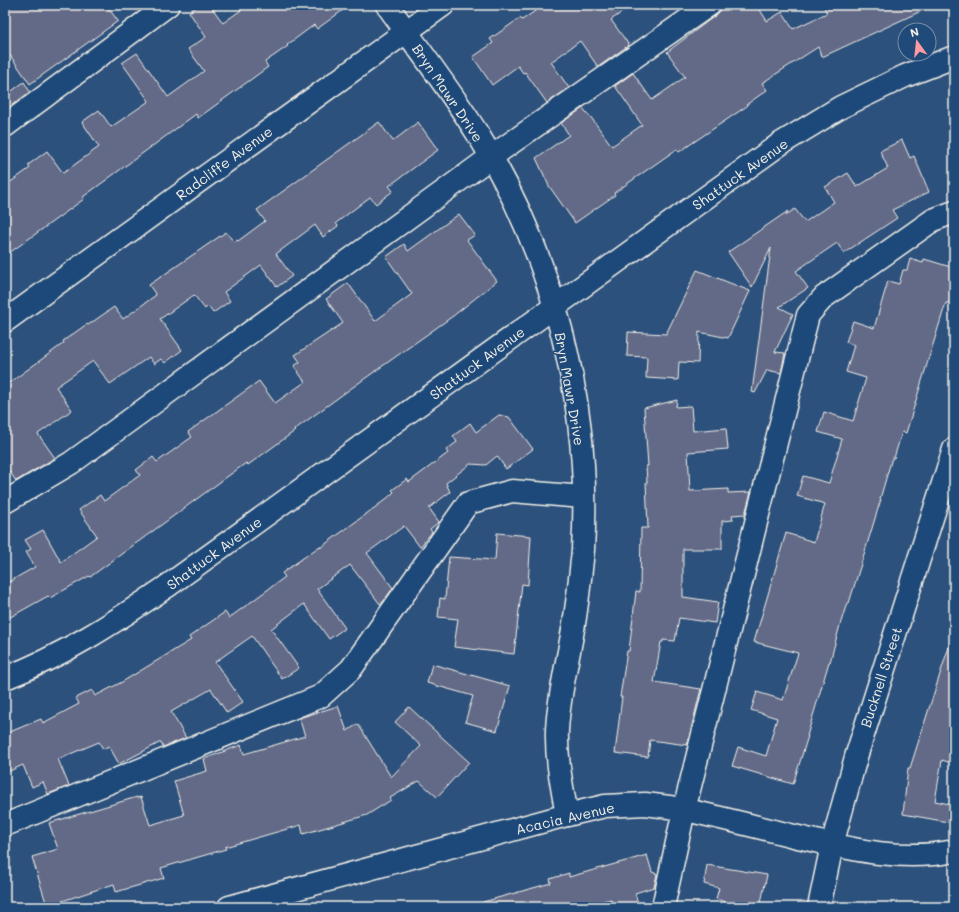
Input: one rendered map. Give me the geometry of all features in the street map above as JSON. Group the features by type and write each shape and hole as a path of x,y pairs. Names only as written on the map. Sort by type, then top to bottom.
{"street":[{"path":"5,126 168,5"},
{"name":"Bryn Mawr Drive","path":"387,5 449,90 480,137 510,191 535,248 555,307 569,363 579,425 584,497 583,549 576,611 561,690 557,730 559,771 567,815"},
{"name":"Radcliffe Avenue","path":"5,322 443,5"},
{"path":"5,502 71,463 491,157 709,5"},
{"name":"Shattuck Avenue","path":"5,678 63,651 101,630 166,588 780,144 841,107 905,76 954,57"},
{"path":"663,907 684,810 808,315 824,297 933,220 954,212"},
{"name":"Bucknell Street","path":"819,907 832,845 856,757 954,449"},
{"path":"5,825 321,696 351,669 468,503 512,491 584,497"},
{"name":"Acacia Avenue","path":"229,907 605,806 645,804 684,810 874,854 910,856 954,851"}],"building":[{"path":"5,5 106,5 118,21 30,84 5,48"},
{"path":"199,5 210,5 223,23 248,5 350,5 317,29 314,25 265,62 268,67 198,118 196,114 83,197 84,199 5,256 5,186 30,168 28,165 47,151 63,173 99,147 82,122 99,110 111,127 149,101 122,63 137,53 168,97 204,71 188,49 206,37 189,12"},
{"path":"544,5 632,5 611,20 629,45 598,67 580,41 551,62 569,88 547,103 525,72 523,73 518,66 492,85 473,57 493,43 490,39 520,18 522,20"},
{"path":"721,5 757,5 767,21 782,12 793,29 827,13 823,5 934,5 822,57 818,47 762,83 767,90 746,105 747,106 679,152 677,149 614,193 615,195 575,223 549,186 536,158 569,135 561,123 583,108 612,146 642,125 615,86 633,73 652,100 685,77 667,52 720,11"},
{"path":"24,82 30,92 5,110 5,96"},
{"path":"379,122 393,141 418,122 438,150 389,186 393,191 376,204 370,197 336,223 338,226 323,237 315,225 276,254 292,276 277,287 261,265 224,292 230,301 213,313 208,306 205,309 194,295 160,319 182,350 165,363 161,359 154,364 149,357 110,384 93,361 56,387 72,410 38,434 55,458 16,481 5,465 5,386 64,343 63,341 114,307 123,319 156,295 149,285 226,232 234,242 237,240 238,241 265,221 257,210"},
{"path":"902,140 910,158 914,156 929,192 892,210 897,218 844,253 837,243 796,271 808,288 779,307 793,314 775,352 785,353 781,373 767,370 755,393 752,392 771,248 752,287 728,252 788,211 786,215 795,209 805,222 834,202 825,187 848,173 857,187 888,168 880,151"},
{"path":"459,214 475,235 467,240 497,281 453,316 346,392 294,430 295,431 248,465 246,463 90,577 89,576 50,598 48,596 5,620 5,584 35,567 26,552 31,549 25,540 43,530 61,562 97,536 79,510 100,495 104,501 140,475 136,470 153,457 157,462 192,437 188,432 259,381 275,403 305,382 294,366 300,362 295,355 343,323 326,299 348,283 375,321 412,294 386,257 404,244 408,251"},
{"path":"910,259 923,263 924,259 954,268 954,286 949,303 946,303 943,312 906,433 902,432 894,458 892,458 881,499 849,603 847,603 840,625 793,784 732,766 738,747 766,756 777,718 751,710 757,692 783,700 798,653 754,642 786,533 814,542 825,504 797,496 803,476 829,483 842,439 818,432 824,412 853,421 866,378 846,372 854,345 846,342 853,321 874,328 888,281 899,284 903,270 907,270"},
{"path":"697,270 750,291 728,338 699,332 698,363 679,362 678,380 646,378 647,357 627,356 628,332 666,334"},
{"path":"677,400 676,407 691,406 693,431 726,428 728,449 688,452 690,491 728,489 728,493 751,492 745,514 732,515 733,520 722,521 722,549 683,549 683,597 718,602 715,623 679,618 675,641 663,640 663,642 661,642 654,682 701,689 687,745 650,740 648,757 615,753 622,697 620,697 627,651 629,651 636,591 640,592 641,528 648,528 646,466 648,466 644,408"},
{"path":"499,415 509,417 533,449 506,469 497,456 486,465 470,464 446,483 450,492 429,508 439,522 430,529 432,532 420,547 404,526 367,553 393,588 383,602 380,604 350,565 317,589 345,628 329,639 304,604 271,629 299,668 282,679 252,636 215,662 243,702 227,713 211,689 171,712 186,738 163,747 161,742 119,764 109,746 103,749 99,742 58,759 69,786 48,794 43,782 32,787 23,765 5,773 5,734 41,719 43,723 79,704 76,698 92,690 95,696 122,682 191,640 189,637 225,612 229,618 285,577 282,573 320,546 320,548 385,500 394,492 392,490 407,479 409,482 448,453 446,450 457,442 453,436 470,423 476,432"},
{"path":"497,533 531,536 528,585 522,584 514,654 454,647 458,619 438,617 440,598 445,599 449,557 495,560"},
{"path":"950,643 954,644 954,764 942,760 935,801 954,805 954,823 903,814 908,768 910,768"},
{"path":"432,664 510,686 497,731 465,722 473,696 427,683"},
{"path":"338,706 347,731 358,724 391,777 421,746 395,722 409,707 469,762 437,797 419,781 390,798 391,800 367,815 303,834 301,825 225,847 226,849 161,868 164,878 116,892 114,884 47,906 32,857 58,849 49,823 137,797 141,797 150,825 184,815 174,781 207,771 204,759 241,745 244,754 305,736 299,718"},
{"path":"647,855 652,872 657,874 654,887 635,893 639,907 613,907 611,899 580,907 484,907 483,902 551,883 550,879 569,873 569,877"},
{"path":"707,865 767,875 760,907 727,907 728,903 716,899 719,888 704,884"}]}
